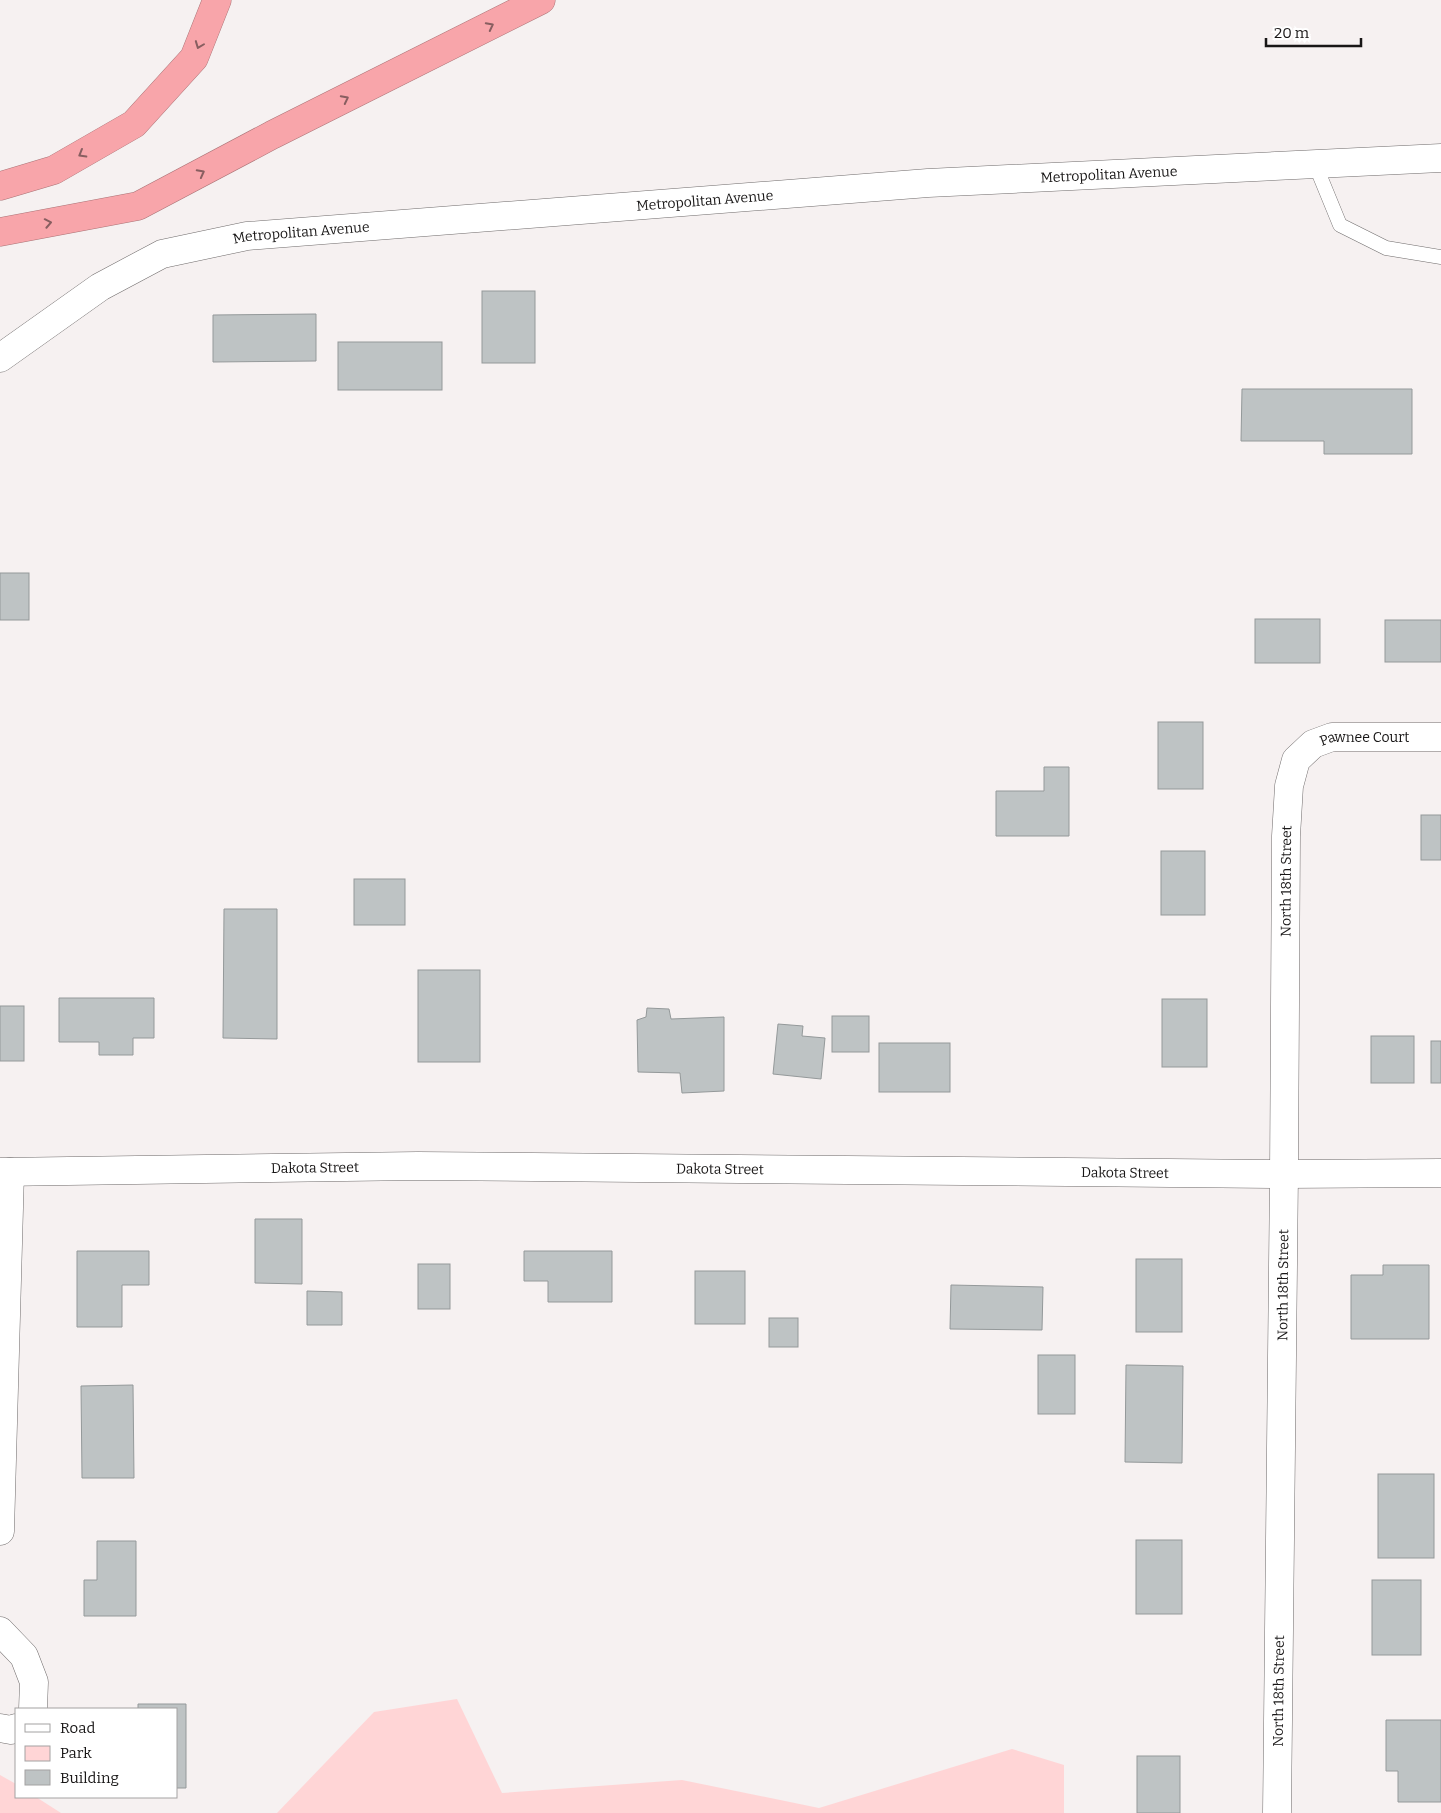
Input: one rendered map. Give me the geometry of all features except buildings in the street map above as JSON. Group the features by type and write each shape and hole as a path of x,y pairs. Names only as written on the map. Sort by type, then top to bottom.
{"highway":[{"path":"0,186 54,170 134,124 194,58 217,0"},
{"path":"0,232 138,206 272,135 542,0"}],"street":[{"name":"Metropolitan Avenue","path":"0,358 100,286 162,254 247,236 928,183 1441,158"},
{"name":"Pawnee Court","path":"1296,760 1313,744 1332,737 1441,737"},
{"name":"North 18th Street","path":"1277,1813 1286,836 1289,786 1296,760"},
{"name":"Dakota Street","path":"5,1172 428,1166 1441,1174"},
{"path":"0,1531 5,1172"},
{"path":"0,1631 24,1656 34,1682 33,1708"},
{"path":"0,1728 11,1730 15,1728"}],"lane":[{"path":"1315,164 1340,225 1386,248 1441,257"}],"green space":[{"path":"457,1699 502,1793 682,1780 819,1808 1012,1749 1064,1765 1064,1813 277,1813 374,1712"},
{"path":"0,1775 15,1783 15,1798 38,1798 61,1813 0,1813"}]}
